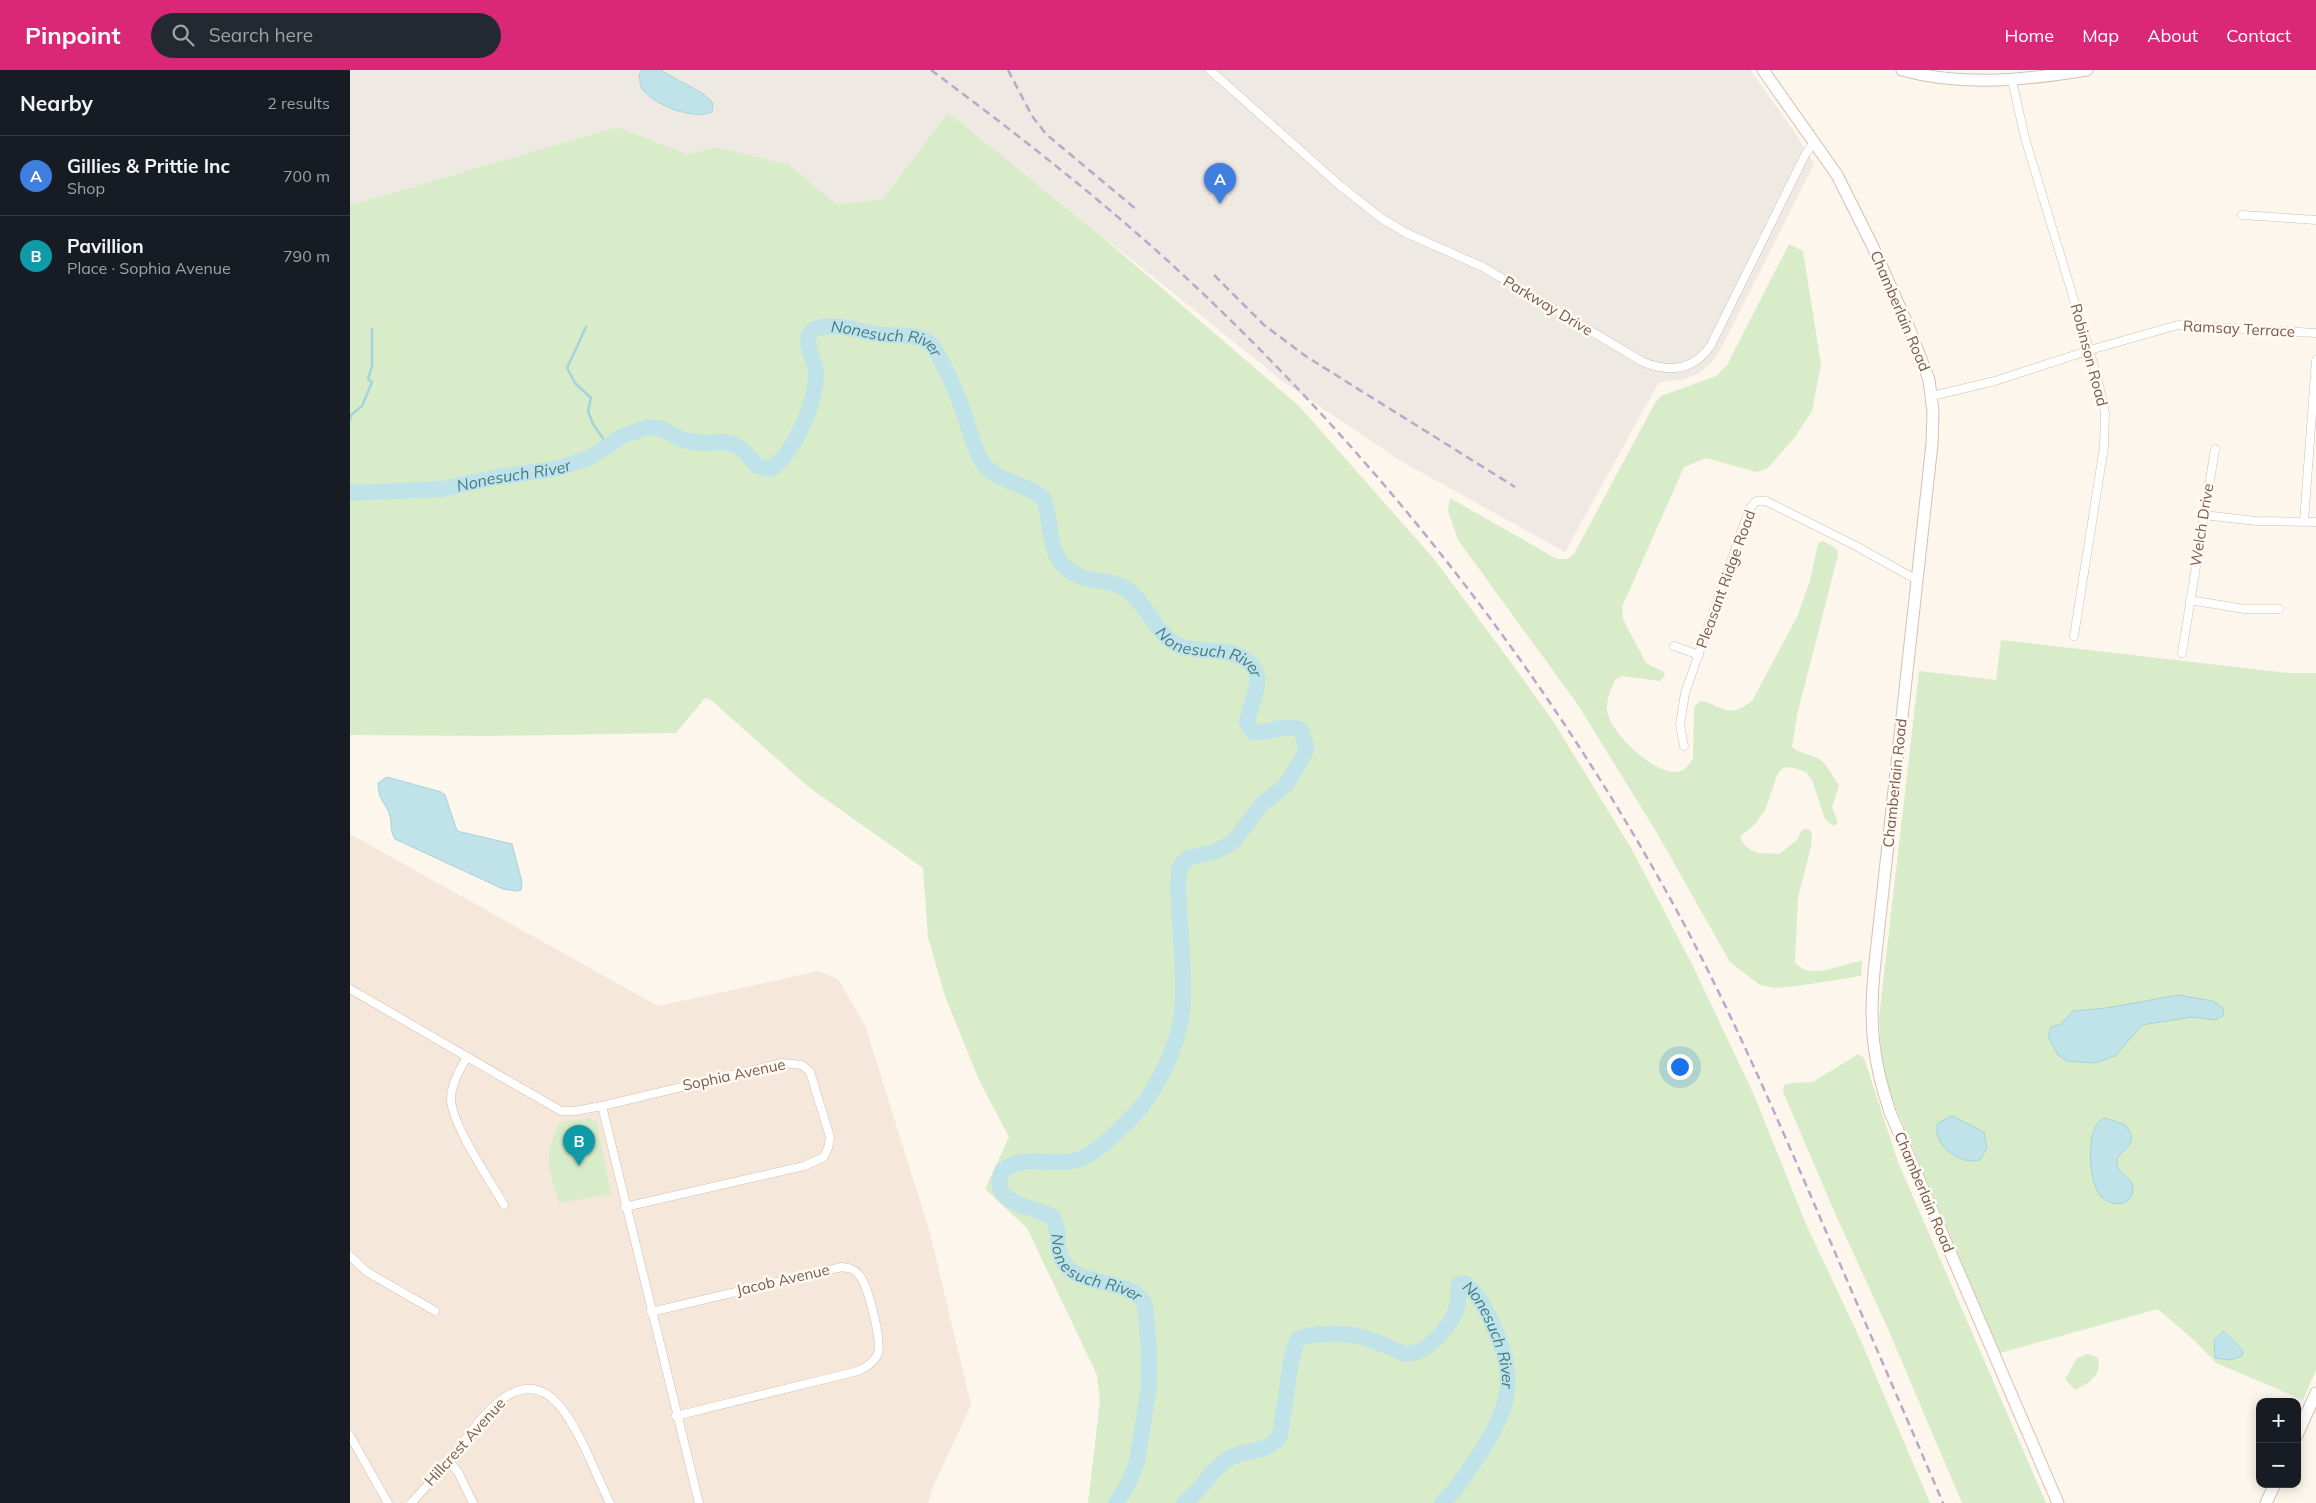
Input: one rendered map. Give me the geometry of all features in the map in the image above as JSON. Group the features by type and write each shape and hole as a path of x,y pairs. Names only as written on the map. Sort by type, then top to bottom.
{"street":[{"name":"Parkway Drive","path":"1210,70 1338,184 1381,218 1406,233 1483,267 1635,358 1668,370 1694,363 1712,345 1805,155 1814,142"},
{"name":"Chamberlain Road","path":"1763,70 1836,176 1872,245 1919,352 1932,396 1933,429 1873,984 1872,1041 1879,1076 1890,1112 2058,1503"},
{"path":"1902,70 1944,78 2012,80 2087,70"},
{"name":"Robinson Road","path":"2012,80 2025,138 2102,394 2105,430 2074,636"},
{"path":"2242,215 2316,220"},
{"name":"Ramsay Terrace","path":"1932,396 1995,381 2158,329 2186,324 2316,333"},
{"path":"2304,521 2316,360"},
{"name":"Welch Drive","path":"2182,653 2215,449"},
{"name":"Pleasant Ridge Road","path":"1684,746 1680,725 1681,709 1749,510 1756,500 1766,501 1856,546 1917,580"},
{"path":"2203,515 2265,522 2316,522"},
{"path":"2190,600 2244,609 2279,608"},
{"path":"1674,646 1699,655"},
{"name":"Sophia Avenue","path":"350,989 554,1109 569,1112 602,1106 774,1064 797,1063 806,1067 814,1079 830,1137 829,1146 824,1157 814,1163 625,1207"},
{"path":"467,1057 453,1086 452,1109 458,1126 504,1205"},
{"path":"602,1106 676,1416 699,1503"},
{"path":"350,1257 367,1272 435,1311"},
{"name":"Jacob Avenue","path":"651,1312 837,1268 848,1268 856,1271 862,1279 878,1339 876,1357 869,1365 858,1371 676,1416"},
{"name":"Hillcrest Avenue","path":"411,1503 449,1461 498,1401 517,1390 534,1390 547,1396 560,1406 577,1435 610,1503"},
{"path":"2301,1425 2316,1393"},
{"path":"350,1436 388,1503"},
{"path":"449,1461 462,1479 473,1503"},
{"path":"2266,1503 2273,1488"}],"shaded area":[{"path":"350,70 1750,70 1794,131 1814,164 1722,347 1711,363 1698,374 1681,380 1659,382 1565,552 1399,460 1285,383 948,112 883,199 836,204 788,165 717,147 688,154 617,127 350,205"},
{"path":"350,834 658,1006 819,971 838,979 865,1025 930,1233 971,1405 932,1489 928,1503 350,1503"}],"green space":[{"path":"948,112 1099,234 1299,406 1434,559 1553,721 1631,848 1692,964 1754,1095 1806,1224 1861,1341 1930,1503 1088,1503 1100,1401 1097,1375 1027,1228 985,1189 1009,1137 979,1080 945,996 928,937 923,868 811,789 711,700 705,698 676,733 487,736 350,735 350,205 617,127 688,154 717,147 789,165 836,204 883,199"},
{"path":"1789,244 1803,251 1821,364 1812,411 1795,437 1767,469 1756,472 1706,458 1684,467 1622,607 1623,619 1646,663 1664,672 1665,676 1660,681 1622,676 1615,680 1607,706 1615,729 1632,749 1663,769 1672,772 1684,770 1693,759 1694,707 1700,701 1731,711 1737,710 1752,701 1797,617 1810,581 1818,543 1823,541 1837,549 1838,555 1797,715 1792,747 1799,752 1822,761 1839,785 1832,807 1838,823 1833,826 1825,819 1812,780 1806,772 1791,767 1783,768 1778,773 1765,810 1755,824 1740,837 1743,843 1751,850 1761,853 1779,854 1797,840 1802,830 1808,829 1812,833 1811,847 1798,897 1795,962 1801,968 1817,971 1862,961 1861,976 1776,988 1760,985 1730,962 1657,833 1578,705 1458,540 1448,511 1450,498 1557,559 1568,559 1574,554 1655,403 1661,396 1716,376 1727,365"},
{"path":"2001,640 2288,673 2316,673 2316,1370 2303,1400 2216,1363 2196,1342 2158,1309 2000,1353 1893,1101 1882,1065 1879,1018 1919,671 1996,680"},
{"path":"1858,1054 1864,1058 1898,1162 2046,1503 1962,1503 1888,1329 1834,1211 1783,1092 1784,1085 1813,1082"},
{"path":"589,1118 597,1123 611,1194 559,1203 550,1171 551,1143 560,1122"},
{"path":"2087,1354 2097,1357 2099,1363 2097,1373 2085,1385 2075,1390 2065,1379 2077,1358"}],"water":[{"path":"642,70 660,70 702,93 713,103 712,112 704,114 686,113 657,101 642,88 639,75"},
{"path":"387,777 441,792 445,795 457,831 512,844 522,882 521,890 503,889 395,839 390,816 378,789 378,783"},
{"path":"2178,995 2213,1001 2224,1009 2223,1016 2215,1020 2192,1017 2142,1025 2115,1056 2095,1063 2067,1061 2058,1055 2048,1036 2051,1027 2061,1024 2073,1011 2106,1008"},
{"path":"1952,1116 1984,1132 1987,1148 1980,1160 1964,1160 1949,1152 1943,1146 1937,1131 1938,1123"},
{"path":"2105,1118 2125,1125 2130,1132 2131,1138 2127,1148 2117,1159 2117,1164 2120,1171 2131,1182 2132,1195 2129,1200 2119,1204 2108,1201 2099,1194 2091,1165 2091,1141 2094,1130 2098,1122"},
{"path":"2223,1331 2242,1350 2242,1356 2230,1360 2215,1358 2214,1340"}],"waterway":[{"name":"Nonesuch River","path":"350,493 443,489 492,478 559,468 589,458 623,436 648,427 660,428 683,440 702,443 725,442 735,445 743,450 757,466 770,469 787,453 801,428 812,401 816,372 808,345 811,332 817,328 837,326 882,335 913,336 926,340 931,344 945,367 955,389 974,446 982,462 995,474 1043,498 1055,553 1066,568 1081,577 1113,583 1126,589 1172,642 1189,648 1230,653 1239,656 1254,668 1257,674 1257,681 1247,723 1253,732 1289,727 1301,730 1306,746 1305,753 1286,785 1262,804 1233,842 1214,852 1188,858 1179,869 1178,886 1183,969 1182,1013 1165,1068 1156,1085 1134,1115 1097,1149 1080,1159 1070,1162 1031,1161 1013,1165 1003,1170 999,1182 1001,1191 1006,1197 1024,1207 1053,1217 1056,1223 1060,1255 1068,1268 1086,1278 1130,1291 1139,1296 1145,1304 1149,1350 1149,1386 1137,1462 1127,1486 1116,1503"},
{"path":"586,327 567,368 575,383 591,398 588,411 593,424 609,447"},
{"path":"350,420 351,415 362,406 372,382 368,379 372,366 372,329"},
{"name":"Nonesuch River","path":"1184,1503 1197,1492 1225,1461 1238,1454 1264,1448 1275,1441 1280,1435 1291,1361 1297,1340 1319,1334 1354,1335 1405,1354 1413,1353 1429,1345 1449,1323 1458,1304 1459,1284 1464,1283 1481,1301 1500,1343 1508,1376 1507,1391 1504,1406 1490,1437 1462,1480 1442,1503"}],"railway":[{"path":"931,70 1022,139 1111,211 1168,261 1241,331 1311,403 1378,478 1443,556 1503,636 1561,719 1615,804 1666,891 1708,970 1747,1051 1943,1503"},
{"path":"1008,70 1032,116 1046,134 1137,210"},
{"path":"1214,275 1264,325 1307,357 1515,487"}],"place":[{"name":"Gillies & Prittie Inc","path":"1220,204"},
{"name":"Pavillion","path":"579,1166"}]}
